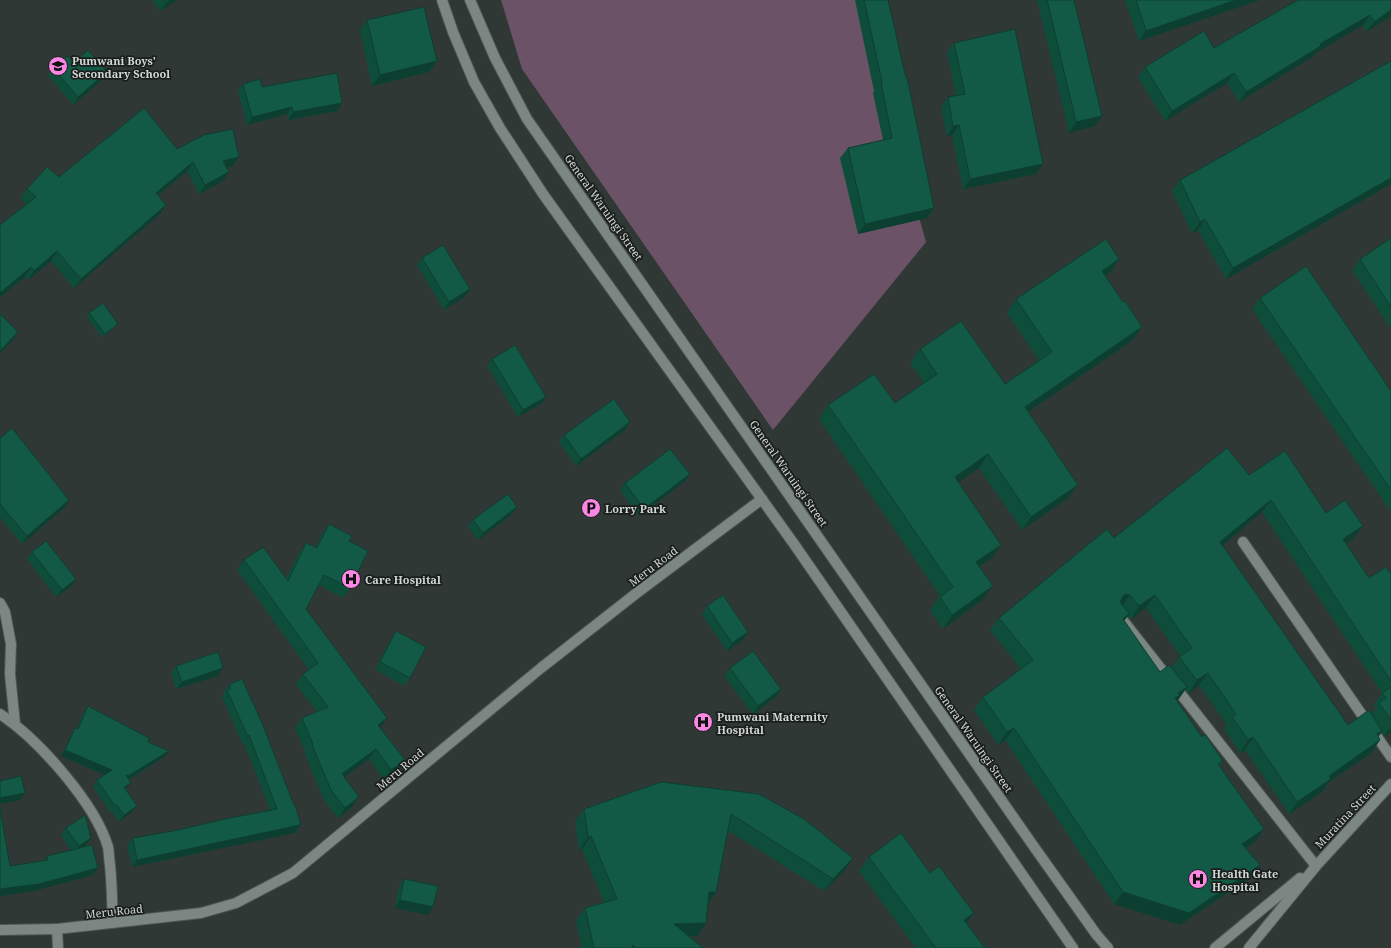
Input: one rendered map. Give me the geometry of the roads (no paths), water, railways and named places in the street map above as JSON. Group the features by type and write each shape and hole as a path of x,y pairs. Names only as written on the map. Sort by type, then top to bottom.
{"main road":[{"path":"442,0 452,32 474,82 500,128 543,194 762,499 1073,948"},
{"name":"General Waruingi Street","path":"470,0 495,58 528,119 1028,838 1096,934 1108,948"},
{"name":"Meru Road","path":"0,930 57,929 201,913 236,903 293,873 541,668 638,592 762,499"},
{"path":"1243,542 1391,757"},
{"path":"0,603 5,612 11,644 10,674 15,724"},
{"path":"1118,613 1316,866"},
{"path":"0,714 15,724 68,779 96,817 108,847 112,883 113,923"},
{"name":"Muratina Street","path":"1250,948 1316,866 1391,784"},
{"name":"Muratina Street","path":"1215,948 1316,866"},
{"path":"57,929 58,948"}],"place":[{"name":"Pumwani Boys' Secondary School","path":"58,66"},
{"name":"Lorry Park","path":"591,508"},
{"name":"Care Hospital","path":"351,579"},
{"name":"Pumwani Maternity Hospital","path":"703,722"},
{"name":"Health Gate Hospital","path":"1198,879"}]}
